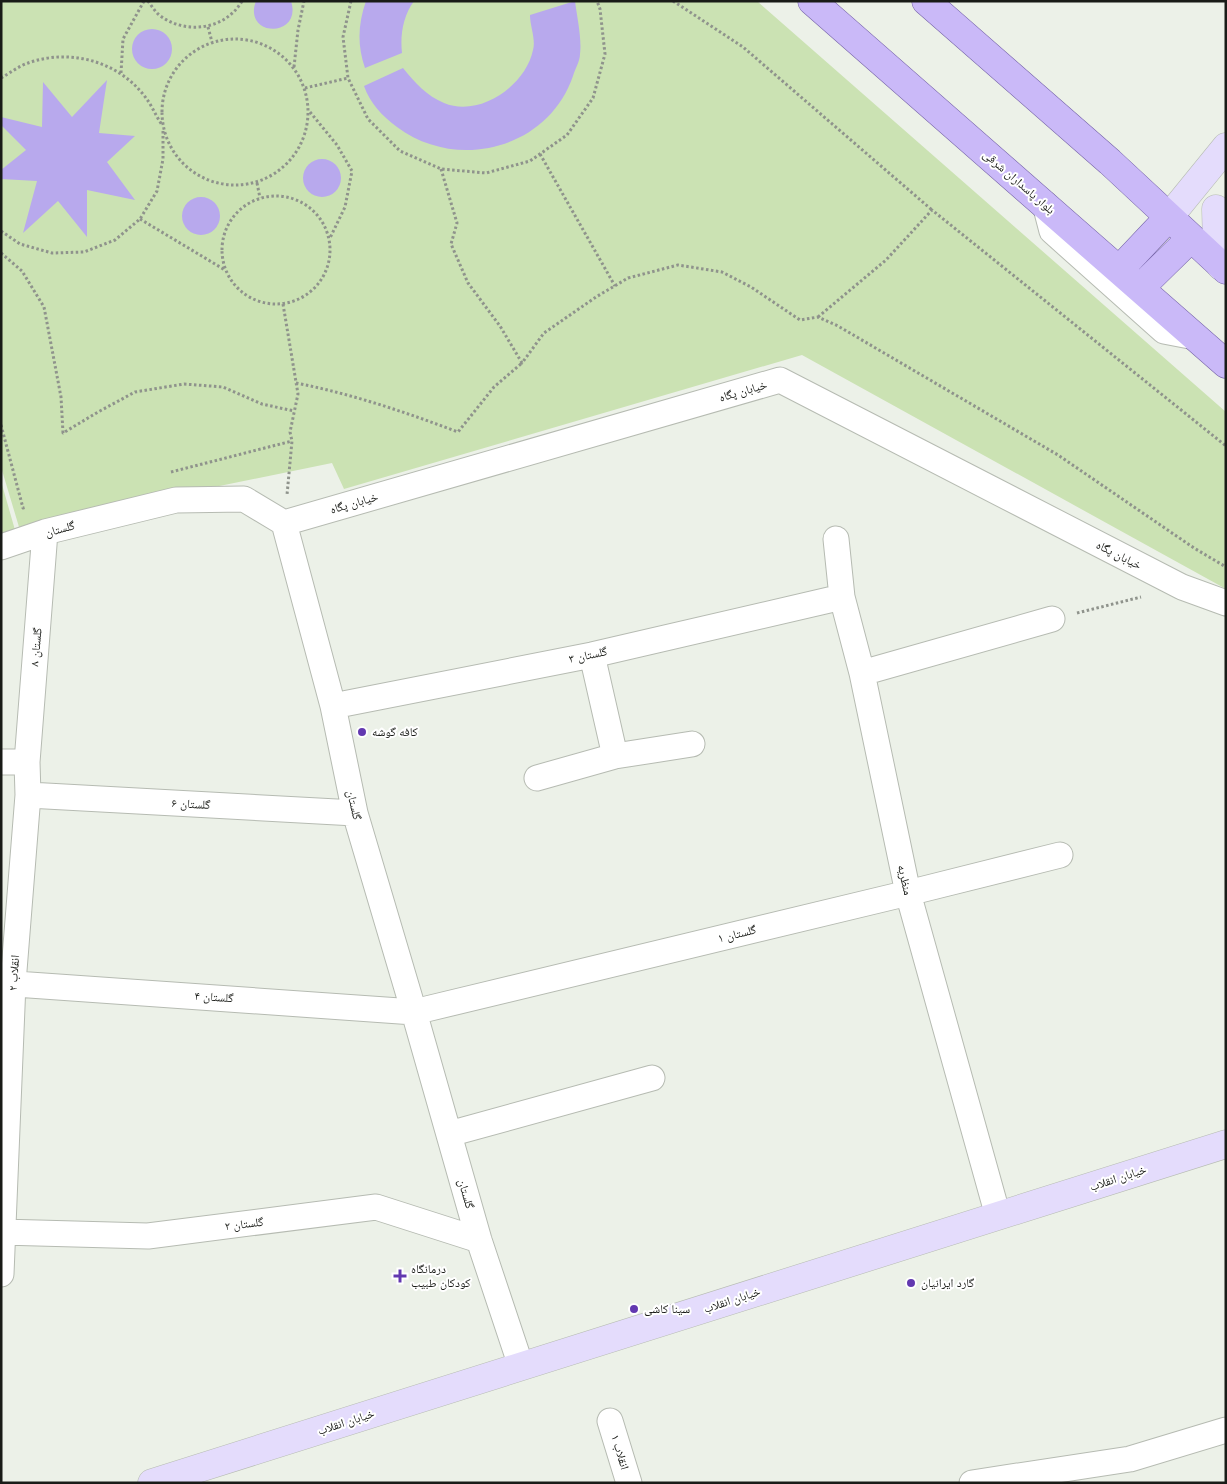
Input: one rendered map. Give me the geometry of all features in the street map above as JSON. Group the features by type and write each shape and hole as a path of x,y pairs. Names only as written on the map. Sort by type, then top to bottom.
{"main road":[{"name":"بلوار پاسداران شرقی","path":"812,1 1226,364"},
{"path":"926,1 1110,162 1224,268"},
{"path":"1119,270 1169,217 1226,147"},
{"path":"1140,288 1191,238 1221,204"},
{"path":"1221,204 1217,247 1224,268"},
{"name":"خیابان انقلاب","path":"152,1483 1226,1144"}],"street":[{"path":"1045,204 1052,231 1164,331 1195,337"},
{"name":"خیابان پگاه","path":"284,523 780,380 1182,587 1226,603"},
{"name":"گلستان","path":"1,547 45,532 176,500 244,499 284,523 333,706 355,813 479,1240 520,1366"},
{"name":"گلستان ۸","path":"27,762 45,532"},
{"name":"منظریه","path":"836,540 842,597 862,674 908,893 998,1216"},
{"name":"گلستان ۳","path":"333,706 592,655 842,597"},
{"path":"862,674 1052,619"},
{"path":"592,655 615,756"},
{"path":"537,778 615,756 692,744"},
{"path":"1,762 27,762"},
{"name":"انقلاب ۲","path":"1,1274 7,983 28,795 27,762"},
{"name":"گلستان ۶","path":"28,795 355,813"},
{"name":"گلستان ۱","path":"414,1012 1060,855"},
{"name":"گلستان ۴","path":"7,983 414,1012"},
{"path":"449,1134 652,1078"},
{"name":"گلستان ۲","path":"2,1232 148,1236 376,1207 479,1240"},
{"name":"انقلاب ۱","path":"610,1421 629,1483"},
{"path":"978,1482 1130,1459 1226,1430"}],"path":[{"path":"122,73 123,39 144,1"},
{"path":"148,1 157,13 172,23 190,28 208,27 225,20 239,7 242,1"},
{"path":"294,67 298,30 304,1"},
{"path":"351,1 344,37 348,78 368,119 400,151 440,169 486,173 530,161 540,154 567,135 593,98 605,54 600,9 597,1"},
{"path":"673,1 743,47 932,210 1226,446"},
{"path":"208,27 212,42"},
{"path":"1,78 27,63 59,56 92,60 122,73 145,97 162,126 171,149 186,168 208,182 233,186 257,183 278,172 295,156 306,135 310,111 305,88 294,67 278,52 257,42 235,38 212,42 189,54 172,74 162,100 162,126 163,159 157,191 140,219 115,240 84,252 52,253 20,244 1,231"},
{"path":"305,88 348,78"},
{"path":"310,111 337,145 352,171 345,207 330,239"},
{"path":"540,154 615,286"},
{"path":"257,183 260,198"},
{"path":"278,196 296,199 312,208 323,222 330,239 331,256 326,274 315,289 301,299 283,304 265,304 248,297 235,286 225,270 222,253 224,235 232,218 244,206 260,198 278,196"},
{"path":"818,317 886,260 932,210"},
{"path":"140,219 225,270"},
{"path":"1,253 22,271 44,307 61,397 64,433 135,392 184,384 223,387 262,404 294,411"},
{"path":"283,304 298,394 290,432 292,442 284,523"},
{"path":"296,383 327,389 401,411 458,432 494,387 522,363"},
{"path":"1,425 24,508 33,506"},
{"path":"168,472 292,442"},
{"path":"1052,619 1182,587"}],"green space":[{"path":"1,1 757,1 1226,412 1226,589 802,355 344,489 332,463 19,527 1,467"},
{"path":"1,481 15,530 1,533"}],"shaded area":[{"path":"256,1 291,1 292,13 289,22 282,27 273,29 264,27 257,22 254,13"},
{"path":"366,1 414,1 407,13 403,26 401,39 402,53 365,68 362,59 360,34 361,18"},
{"path":"575,1 580,35 579,59 561,101 543,121 522,136 498,146 472,150 446,148 421,141 386,118 377,109 364,86 403,68 432,97 444,103 472,106 486,102 511,86 529,63 534,46 530,15"},
{"path":"156,29 163,32 169,38 172,49 171,57 163,66 156,69 148,69 141,66 133,57 132,45 135,38 144,30"},
{"path":"107,80 99,133 135,136 107,162 135,200 87,190 87,237 58,201 23,233 37,181 1,179 1,170 26,150 1,125 1,117 42,127 43,82 72,117"},
{"path":"322,159 336,164 341,178 336,192 322,197 308,192 303,178 308,164"},
{"path":"201,197 214,203 220,216 214,229 201,235 188,229 182,216 188,203"}],"place":[{"name":"کافه گوشه","path":"362,732"},
{"name":"درمانگاه کودکان طبیب","path":"400,1276"},
{"name":"گارد ایرانیان","path":"911,1283"},
{"name":"سینا کاشی","path":"634,1309"}]}
